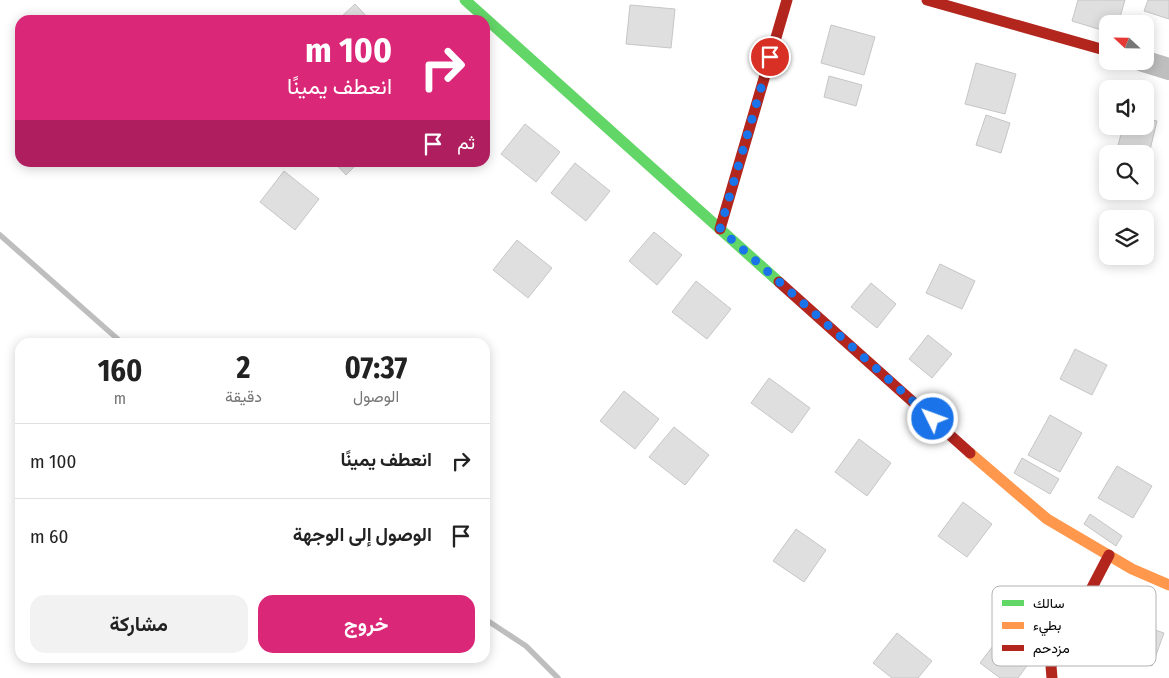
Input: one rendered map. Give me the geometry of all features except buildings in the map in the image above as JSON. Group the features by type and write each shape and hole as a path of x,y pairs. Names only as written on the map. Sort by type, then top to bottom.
{"street":[{"path":"465,0 482,15"},
{"path":"720,229 787,0"},
{"path":"927,0 1099,48"},
{"path":"490,22 999,479 1047,519 1132,569 1169,585"},
{"path":"1154,64 1169,69"},
{"path":"1093,586 1109,555"}],"waterway":[{"path":"0,235 116,338"},
{"path":"490,622 526,646 558,678"}],"traffic: fast":[{"path":"465,0 482,15"},
{"path":"490,22 779,282"}],"traffic: slow":[{"path":"970,453 1047,519 1132,569 1169,585"}],"traffic: jam":[{"path":"720,229 787,0"},
{"path":"927,0 1099,48"},
{"path":"779,282 970,453"},
{"path":"1093,586 1109,555"},
{"path":"1051,666 1052,678"}],"route":[{"path":"770,57 720,229 933,419"}]}
